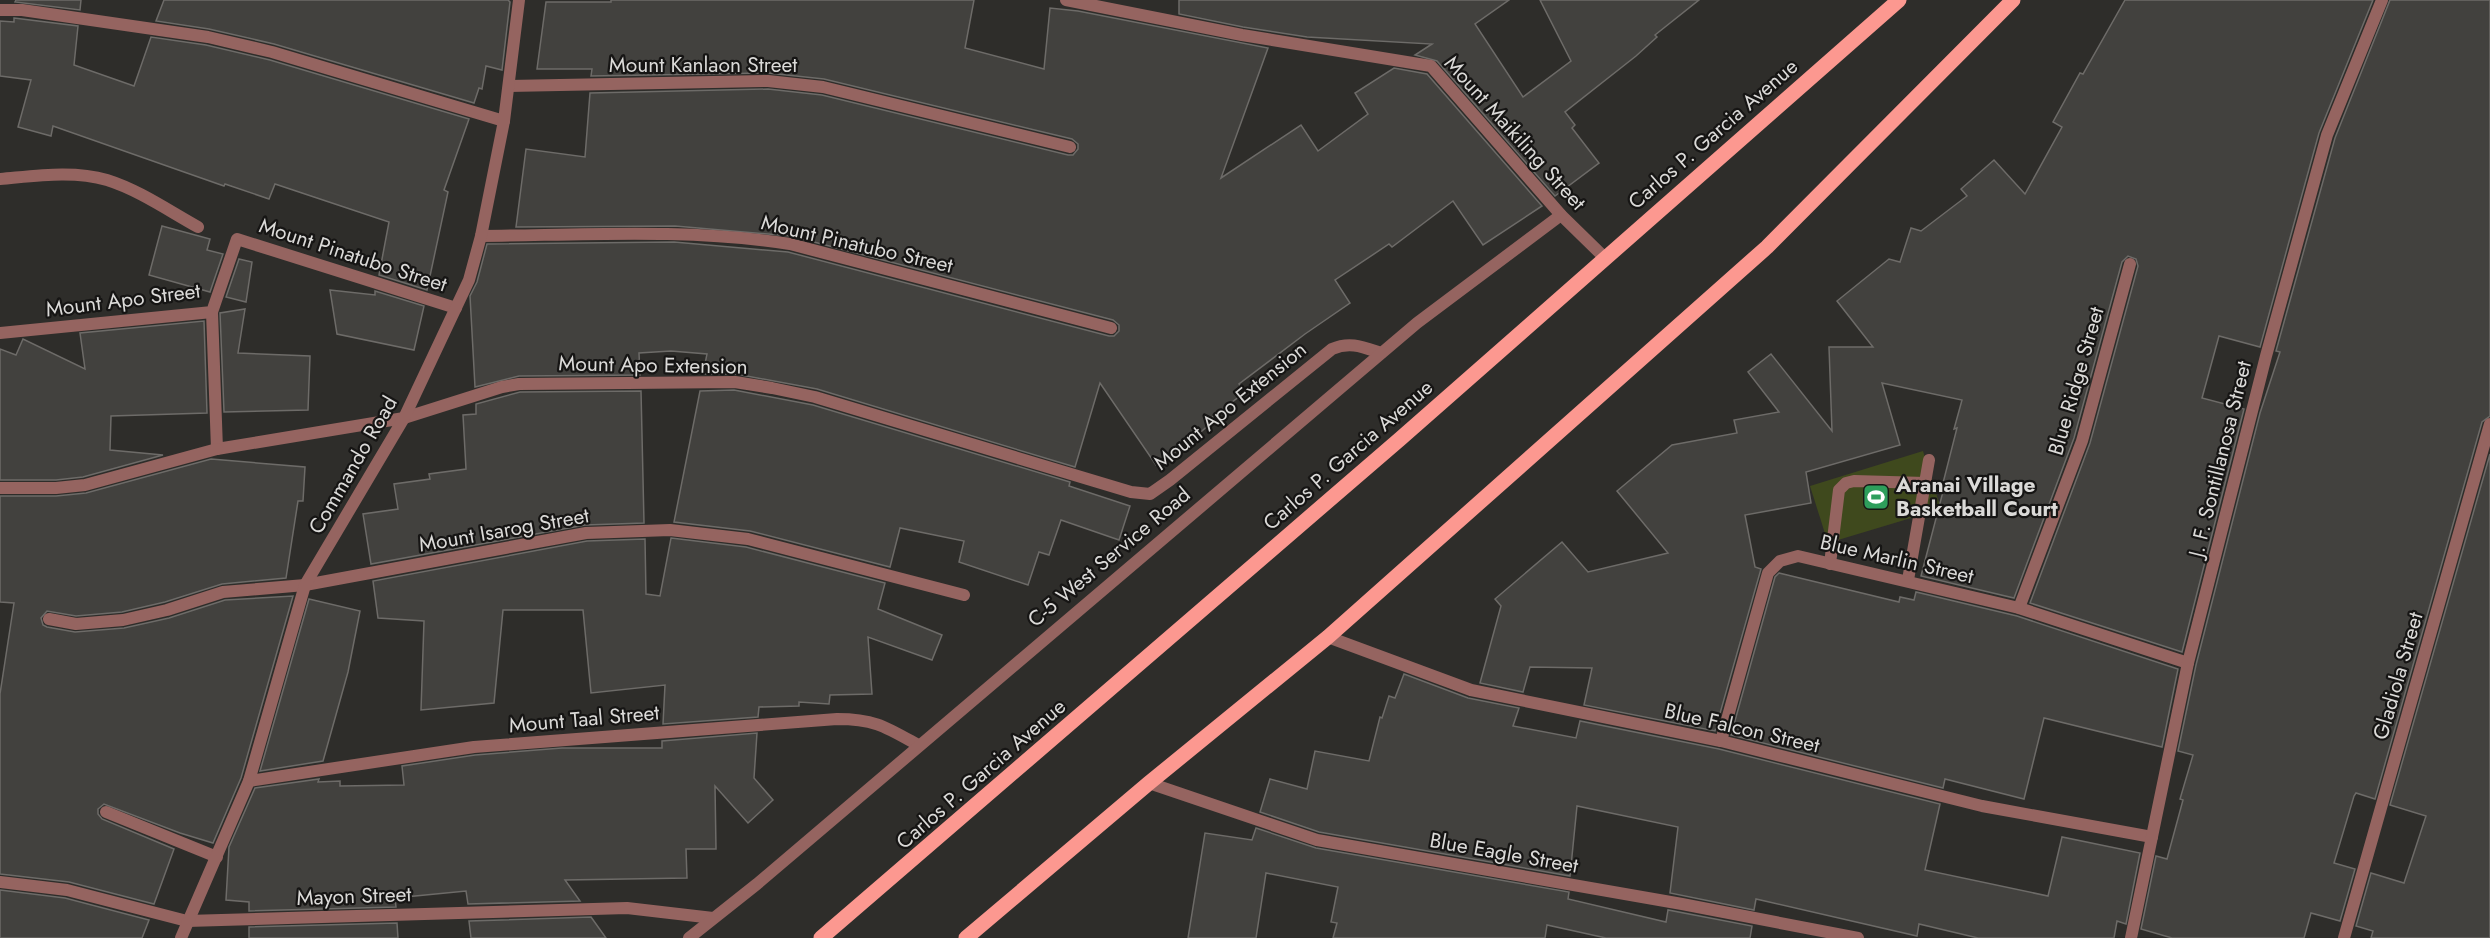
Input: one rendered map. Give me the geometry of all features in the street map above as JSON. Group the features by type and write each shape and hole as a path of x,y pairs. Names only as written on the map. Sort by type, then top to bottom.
{"main road":[{"name":"Carlos P. Garcia Avenue","path":"821,938 1391,447 1604,257 1899,0"},
{"path":"966,938 1149,783 1328,637 1767,247 2013,0"}],"street":[{"name":"Commando Road","path":"181,938 249,781 305,585 405,418 470,280 504,122 519,0"},
{"name":"Mount Maikiling Street","path":"1066,0 1242,34 1431,66 1561,215 1604,257"},
{"name":"J. F. Sontillanosa Street","path":"2131,938 2188,663 2266,356 2327,135 2382,0"},
{"path":"0,10 22,10 208,37 272,52 504,122"},
{"name":"Mount Kanlaon Street","path":"509,86 768,81 823,87 1070,147"},
{"path":"0,179 68,175 106,180 136,192 198,227"},
{"name":"C-5 West Service Road","path":"689,938 757,884 1417,323 1561,215"},
{"name":"Mount Pinatubo Street","path":"481,236 643,235 760,240 790,244 1111,328"},
{"name":"Mount Pinatubo Street","path":"237,239 456,308"},
{"name":"Mount Apo Street","path":"0,333 212,312 237,239"},
{"name":"Blue Ridge Street","path":"2019,608 2082,441 2130,264"},
{"path":"212,312 217,449"},
{"name":"Mount Apo Extension","path":"0,488 56,488 85,484 217,449 405,418 502,387 519,384 735,382 815,397 1131,492 1150,494 1332,349 1343,344 1354,344 1381,353"},
{"name":"Gladiola Street","path":"2344,938 2490,424"},
{"path":"1908,580 1929,460"},
{"path":"1830,564 1839,490 1846,483 1854,481 1925,483"},
{"name":"Mount Isarog Street","path":"49,620 76,624 123,620 167,610 223,592 305,585 586,533 670,530 748,539 964,595"},
{"name":"Blue Marlin Street","path":"1721,741 1768,573 1780,561 1798,556 1908,580 2019,608 2188,663"},
{"name":"Blue Falcon Street","path":"1328,637 1472,690 1721,741 1982,806 2152,837"},
{"name":"Mount Taal Street","path":"249,781 474,747 837,719 862,719 884,725 918,746"},
{"name":"Blue Eagle Street","path":"1149,783 1317,840 1682,904 1858,938"},
{"path":"106,812 217,857"},
{"name":"Mayon Street","path":"0,882 67,890 187,921 627,908 713,918"}],"green space":[{"name":"Aranai Village Basketball Court","path":"1923,451 1941,509 1828,543 1810,486"}],"building":[{"path":"16,0 81,0 80,10 15,2"},
{"path":"164,0 508,0 510,2 502,70 486,66 482,89 479,88 474,103 274,44 209,29 156,21"},
{"path":"611,0 974,0 965,48 1044,69 1050,8 1078,11 1268,48 1221,178 1301,125 1318,151 1368,114 1355,93 1394,68 1427,74 1542,206 1483,245 1453,201 1392,247 1389,244 1335,280 1350,303 1239,384 1245,392 1209,420 1211,423 1187,444 1156,465 1100,383 1075,467 817,389 736,374 703,374 707,354 671,351 639,353 640,375 519,376 475,387 470,296 477,282 487,244 674,242 788,252 1109,336 1114,336 1119,331 1119,325 1113,320 791,236 675,226 516,227 526,149 585,157 590,93 768,89 822,95 1068,155 1073,155 1078,149 1078,144 1072,139 824,79 768,73 591,76 592,69 537,69 546,2 611,2"},
{"path":"1179,0 1509,0 1475,24 1523,97 1571,61 1540,0 1699,0 1655,35 1657,37 1636,56 1565,112 1575,125 1572,128 1599,163 1555,196 1437,61 1415,55 1432,44 1307,37 1243,27 1179,14"},
{"path":"2125,0 2373,0 2319,133 2260,347 2219,336 2202,398 2244,409 2182,652 2030,603 2090,443 2138,266 2136,259 2128,256 2122,262 2074,438 2014,598 1921,576 1945,484 1943,483 1962,400 1882,383 1900,445 1806,472 1811,503 1745,515 1755,567 1761,569 1715,731 1584,705 1592,668 1530,667 1523,692 1480,683 1501,606 1495,599 1562,542 1588,572 1668,553 1617,491 1672,445 1737,433 1734,420 1779,412 1748,372 1771,354 1832,431 1829,347 1873,347 1837,301 1889,259 1900,262 1911,228 1921,231 1967,196 1961,189 1994,160 2025,194 2062,127 2053,122"},
{"path":"2390,0 2490,0 2490,416 2482,422 2375,799 2356,793 2354,796 2334,863 2355,869 2340,921 2311,913 2304,938 2172,938 2141,929 2156,856 2167,859 2183,800 2180,799 2193,755 2178,751 2196,665 2260,413 2280,352 2276,351 2335,138"},
{"path":"14,18 78,26 74,65 134,86 151,37 206,45 270,60 469,119 444,190 448,192 427,290 379,275 389,222 275,184 269,199 225,184 224,186 53,126 51,136 18,127 31,80 0,76 0,21 14,22"},
{"path":"162,226 210,239 207,250 223,254 210,292 149,275"},
{"path":"239,259 252,262 246,302 226,297"},
{"path":"330,290 375,295 375,291 424,306 414,350 337,334"},
{"path":"245,309 238,353 310,356 308,410 224,412 220,313"},
{"path":"204,321 207,413 111,416 110,450 163,455 83,477 56,480 0,480 0,349 16,355 23,339 85,369 80,333"},
{"path":"734,390 813,405 1070,482 1069,486 1130,506 1119,540 1061,520 1049,555 1039,552 1028,585 959,562 964,541 900,528 890,567 750,531 674,522 700,391"},
{"path":"641,391 644,523 585,525 371,564 363,514 398,509 394,484 430,479 429,474 466,469 463,415 476,414 476,404 520,392"},
{"path":"2490,454 2490,938 2371,938 2373,931 2356,926 2371,873 2404,883 2426,816 2390,805"},
{"path":"211,459 305,467 303,501 298,501 286,578 222,584 165,602 122,612 76,616 47,611 41,618 43,625 47,627 75,632 124,628 169,618 225,600 293,596 241,778 213,843 104,804 98,809 98,814 102,819 174,849 154,904 69,882 0,874 0,694 14,603 0,602 0,496 56,496 86,493"},
{"path":"671,538 746,547 885,583 878,609 942,635 932,660 868,637 872,694 830,695 829,704 799,702 799,706 759,707 758,717 663,724 665,685 591,693 583,610 503,610 494,703 421,710 424,621 378,618 373,581 587,541 645,539 646,594 660,596"},
{"path":"1779,573 1899,602 1900,597 1914,600 1916,592 2017,616 2178,669 2162,747 2044,718 2024,799 1945,779 1943,788 1731,735 1775,577"},
{"path":"309,599 360,611 348,672 323,761 260,771"},
{"path":"1404,674 1468,698 1519,708 1513,726 1576,738 1580,721 1719,749 1940,804 1925,870 2048,896 2062,837 2140,853 2126,924 2117,921 2114,938 1978,938 1919,924 1917,936 1756,899 1754,910 1670,893 1678,827 1577,806 1570,876 1319,832 1260,812 1270,779 1307,789 1315,751 1369,761 1380,717 1382,718 1389,696 1395,698"},
{"path":"757,733 754,778 773,800 748,823 715,786 716,849 686,849 687,878 565,880 580,901 468,904 466,891 395,898 396,907 249,911 249,902 226,900 229,847 255,788 319,779 318,782 340,781 340,786 404,785 402,766 475,755 562,748 662,748 662,741"},
{"path":"1256,828 1316,848 1569,892 1568,899 1666,922 1668,910 1752,926 1750,938 1606,938 1547,925 1545,938 1333,938 1337,923 1331,922 1338,887 1266,873 1256,938 1188,938 1205,833 1252,840"},
{"path":"0,890 65,898 149,920 142,938 0,938"},
{"path":"591,917 606,938 471,938 469,921"},
{"path":"397,923 398,938 249,938 249,927"}],"place":[{"name":"Aranai Village Basketball Court","path":"1876,497"}]}
